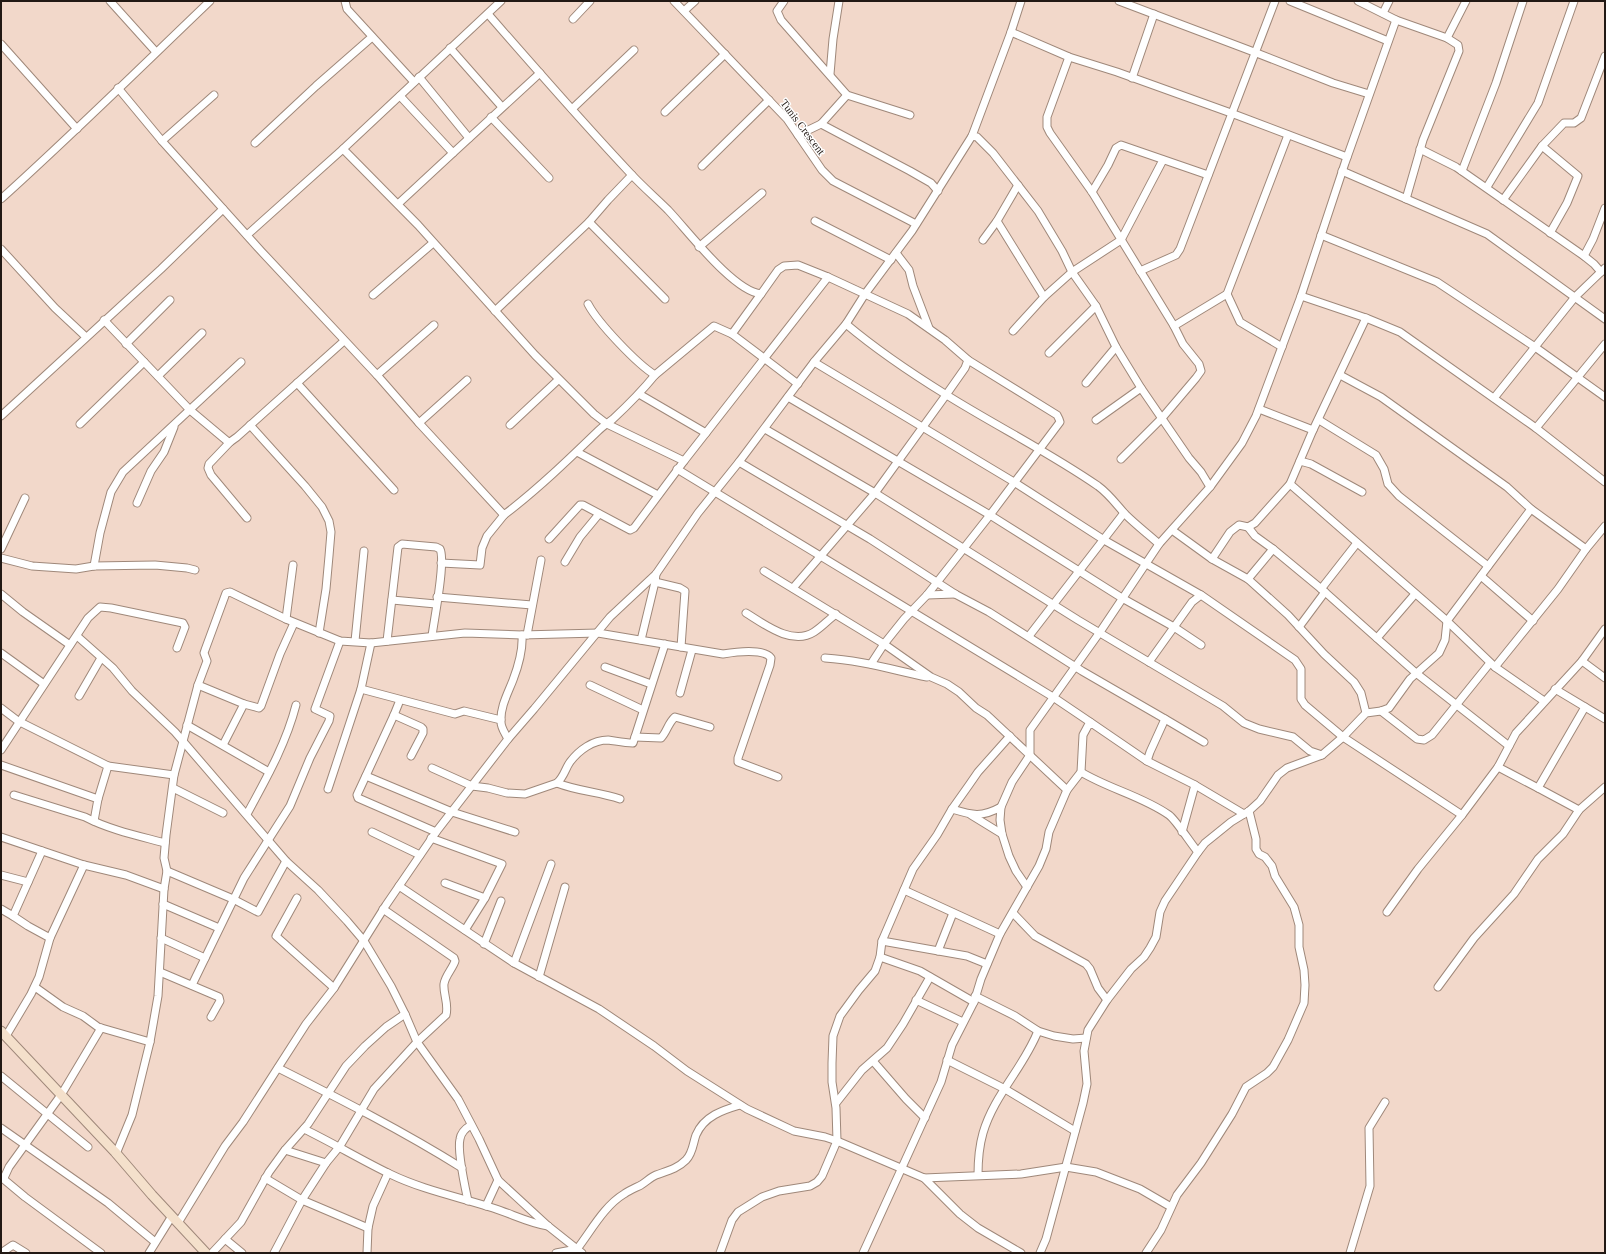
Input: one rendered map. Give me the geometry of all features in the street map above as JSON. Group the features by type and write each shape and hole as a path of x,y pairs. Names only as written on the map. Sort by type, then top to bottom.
{"street":[{"path":"110,1 156,52"},
{"path":"1,199 77,129 210,1"},
{"path":"345,1 347,8 372,37 416,80 469,138"},
{"path":"247,234 343,149 501,1"},
{"path":"573,19 590,1"},
{"name":"Tunis Crescent","path":"674,1 787,119 822,170 833,181 916,224"},
{"path":"684,11 695,1"},
{"path":"784,1 777,11 781,20 847,95 910,116"},
{"path":"830,74 833,39 839,1"},
{"path":"149,1253 154,1242 194,1199 208,1172 306,1024 334,988 364,942 383,909 436,832 508,739 610,617 656,574 698,513 765,429 814,362 846,324 865,294 896,253 972,136 1021,1"},
{"path":"1119,1 1333,83 1369,94"},
{"path":"1140,271 1176,255 1180,249 1254,52 1275,1"},
{"path":"1290,1 1388,41"},
{"path":"1358,1 1396,20 1447,38 1458,46 1459,51 1420,149 1406,199"},
{"path":"1383,13 1389,1"},
{"path":"1447,38 1466,1"},
{"path":"1462,171 1496,83 1522,1"},
{"path":"1487,187 1538,103 1574,1"},
{"path":"488,14 572,109 632,175 668,211 699,247 747,290 761,294"},
{"path":"1132,78 1154,14"},
{"path":"1027,887 1016,871 1002,834 1000,820 1001,807 1012,782 1030,755 1030,730 1100,632 1162,540 1210,487 1242,442 1259,409 1301,296 1342,171 1396,20"},
{"path":"1011,32 1069,57 1231,113 1347,157"},
{"path":"255,143 372,37"},
{"path":"1,44 77,129"},
{"path":"450,48 502,107"},
{"path":"572,109 634,50"},
{"path":"665,112 725,54"},
{"path":"1503,200 1542,146 1564,123 1574,123 1581,118 1605,56"},
{"path":"1069,57 1047,117 1047,127 1092,192 1174,326 1183,344 1200,364 1201,371 1162,418 1122,459"},
{"path":"398,204 540,73"},
{"path":"118,88 162,141 223,209 504,515"},
{"path":"162,141 214,95"},
{"path":"798,135 821,124 847,95"},
{"path":"400,96 452,153"},
{"path":"702,166 769,100"},
{"path":"491,117 549,178"},
{"path":"821,124 910,171 939,189"},
{"path":"1174,326 1227,294 1288,135"},
{"path":"972,136 977,137 993,153 1038,211 1062,251 1072,272 1096,306 1116,347 1141,388 1210,487"},
{"path":"1092,192 1116,148 1121,145 1208,175"},
{"path":"1542,146 1578,176 1567,203 1550,233"},
{"path":"343,149 398,204 558,380 607,424 684,461"},
{"path":"1420,149 1456,167 1487,187 1503,200 1603,270 1576,297 1494,398"},
{"path":"1013,331 1044,297 1072,272 1121,240 1163,160"},
{"path":"1342,171 1487,234 1605,319"},
{"path":"495,311 589,222 632,175"},
{"path":"983,240 997,221 1018,185"},
{"path":"699,247 762,193"},
{"path":"1584,256 1593,239 1605,208"},
{"path":"1,416 160,270 223,209"},
{"path":"815,221 891,260"},
{"path":"997,221 1044,297"},
{"path":"589,222 665,299"},
{"path":"1321,234 1438,282 1535,346 1605,397"},
{"path":"373,294 433,243"},
{"path":"1,249 55,308 86,337"},
{"path":"896,253 908,270 912,286 929,328"},
{"path":"732,334 778,270 784,266 798,265 828,277 908,314 945,340 968,360 1057,415 1059,419 1060,422 990,515 927,595 884,644 872,664"},
{"path":"549,539 580,505 583,505 630,530 634,528 677,470 828,277"},
{"path":"1227,294 1240,322 1282,347"},
{"path":"1301,296 1366,318 1400,332 1536,428 1605,482"},
{"path":"126,344 170,300"},
{"path":"588,304 594,314 631,354 645,368 655,375"},
{"path":"1049,353 1096,306"},
{"path":"1248,527 1255,523 1290,484 1313,430 1366,318"},
{"path":"104,320 190,410 224,439 230,442"},
{"path":"377,375 434,324"},
{"path":"846,324 872,344 946,395 1040,448 1099,487 1111,497 1139,528 1162,540"},
{"path":"441,563 480,565 482,548 487,536 504,515 577,452 639,394 655,375 714,326 732,334 763,359 798,384"},
{"path":"158,376 202,334"},
{"path":"247,518 212,475 208,468 209,464 230,442 344,341"},
{"path":"1536,428 1605,344"},
{"path":"1086,383 1116,347"},
{"path":"793,588 875,494 965,368 968,360"},
{"path":"80,424 144,362"},
{"path":"94,566 100,533 111,492 123,472 241,362"},
{"path":"814,362 1014,482 1104,540 1201,595 1295,660 1300,669 1301,699 1305,705 1343,737 1462,815"},
{"path":"1340,375 1381,397 1507,487 1532,509 1586,549"},
{"path":"419,423 466,380"},
{"path":"510,425 558,380"},
{"path":"297,383 394,490"},
{"path":"1096,420 1141,388"},
{"path":"639,394 706,433"},
{"path":"788,397 990,515 1079,572 1174,627 1201,645"},
{"path":"1259,409 1313,430"},
{"path":"1319,420 1376,455 1384,469 1388,484 1399,496 1488,566"},
{"path":"136,503 151,471 164,452 175,425"},
{"path":"250,425 305,486 322,507 329,521 331,532 320,633"},
{"path":"765,429 875,494 1053,604 1223,706 1244,723 1259,729 1292,737 1310,751 1322,754"},
{"path":"577,452 658,495"},
{"path":"1300,461 1310,464 1362,492"},
{"path":"739,462 847,525 955,594 1028,636 1082,671 1204,742"},
{"path":"677,470 1053,697 1147,761 1247,813 1256,839 1256,849 1259,854 1272,866 1275,876 1294,907 1299,925 1299,947 1304,970 1304,1003 1288,1040 1273,1067 1267,1074 1246,1087 1232,1114 1201,1163 1177,1195 1161,1230 1146,1253"},
{"path":"1290,484 1447,621 1493,665 1544,701"},
{"path":"1,548 25,498"},
{"path":"1040,1253 1046,1239 1087,1084 1084,1051 1088,1030 1106,1000 1131,969 1144,957 1150,948 1156,937 1160,912 1165,902 1198,852 1205,843 1247,813 1260,801 1278,775 1283,771 1322,754 1343,737 1366,712 1382,711 1389,708 1410,679 1439,653 1445,640 1447,621 1532,509"},
{"path":"1028,636 1124,513"},
{"path":"565,562 580,537 600,514"},
{"path":"1212,559 1230,532 1239,525 1248,527 1255,536 1273,548 1377,638 1416,674 1457,704 1509,746"},
{"path":"1382,711 1417,739 1424,740 1432,735 1457,704 1533,621 1586,549 1605,526"},
{"path":"1172,530 1212,559 1248,579 1288,615 1324,654 1354,682 1361,693 1366,712"},
{"path":"1299,627 1357,543"},
{"path":"387,641 398,547 402,544 440,549 442,552 432,636"},
{"path":"1248,579 1273,548"},
{"path":"355,641 364,551"},
{"path":"1,558 32,566 76,569 94,566 155,565 195,570"},
{"path":"508,739 502,727 501,720 508,692 519,661 541,560"},
{"path":"286,619 293,565"},
{"path":"764,571 884,644 931,677"},
{"path":"641,640 656,574"},
{"path":"1481,576 1533,621"},
{"path":"655,582 680,588 685,591 681,647"},
{"path":"116,1154 132,1115 150,1042 158,996 164,889 167,871 164,858 165,843 174,775 198,685 207,661 204,653 226,593 230,592 294,623 340,641 371,643 465,633 524,635 598,633 723,654 736,652 764,652 769,654 771,658 738,758 738,762 778,777"},
{"path":"1,594 23,612 70,645"},
{"path":"927,595 955,594"},
{"path":"1377,638 1415,594"},
{"path":"1149,662 1192,602 1201,595"},
{"path":"392,600 437,600 532,605"},
{"path":"1,750 18,721 76,636 95,611 100,607 183,623 185,627 177,648"},
{"path":"746,613 765,625 787,635 801,637 813,633 836,614"},
{"path":"198,685 244,704 258,708 261,706 280,654 294,623"},
{"path":"1387,912 1418,869 1462,815 1498,766 1516,733 1582,661 1605,629"},
{"path":"76,636 113,668 132,692 165,721 247,814 286,861 318,890 347,921 364,942 391,986 417,1042 458,1099 493,1166 498,1180 548,1226 579,1251"},
{"path":"192,985 244,878 290,806 310,758 331,717 315,709 340,641"},
{"path":"328,789 361,689 371,643"},
{"path":"432,768 472,786 507,793 525,794 557,783 561,780 570,762 583,748 606,740 633,743 665,644"},
{"path":"680,693 692,650"},
{"path":"1,653 44,684"},
{"path":"79,696 101,658"},
{"path":"825,658 845,659 872,664 931,677 947,684 959,692 972,705 987,715 1067,790"},
{"path":"1582,661 1605,678"},
{"path":"605,667 651,684"},
{"path":"590,685 643,710"},
{"path":"361,689 455,714 464,711 501,720"},
{"path":"1555,689 1605,719"},
{"path":"400,700 357,795 358,798 436,832"},
{"path":"223,745 244,704"},
{"path":"247,814 290,727 296,705"},
{"path":"1,708 18,721 108,766 174,775"},
{"path":"1538,788 1586,708"},
{"path":"394,715 423,729 423,733 412,756"},
{"path":"635,737 661,738 671,720 675,717 710,727"},
{"path":"1147,761 1165,719"},
{"path":"863,1253 941,1082 952,1045 975,999 980,979 988,964 1000,934 1039,866 1046,849 1049,832 1067,790 1081,772 1083,735 1090,722"},
{"path":"187,725 269,772"},
{"path":"720,1253 732,1220 738,1212 762,1197 779,1191 810,1186 817,1182 830,1159 837,1141 836,1103 832,1082 833,1036 840,1016 858,990 872,975 880,957 882,941 914,869 937,835 952,808 978,772 1010,736"},
{"path":"1,765 98,799"},
{"path":"94,821 98,799 108,766"},
{"path":"1498,766 1579,810"},
{"path":"1081,772 1091,778 1131,795 1170,816 1198,852"},
{"path":"366,776 452,812 515,832"},
{"path":"557,783 569,788 586,790 620,799"},
{"path":"1182,832 1195,785"},
{"path":"173,788 223,813"},
{"path":"1438,987 1474,938 1514,894 1538,859 1563,834 1579,810 1605,788"},
{"path":"14,795 85,817 127,833 165,843"},
{"path":"971,815 991,813 1001,807"},
{"path":"952,808 971,815 1002,834"},
{"path":"372,832 420,855"},
{"path":"1,837 84,865 126,875 164,889"},
{"path":"432,838 502,864 485,898 466,930"},
{"path":"13,916 42,851"},
{"path":"167,871 233,899 258,912 286,861"},
{"path":"514,963 551,864"},
{"path":"84,865 50,938 39,977 4,1034 206,1252 225,1239 241,1222 266,1178 285,1150 304,1129 346,1066 386,1027 405,1014"},
{"path":"1,875 28,882"},
{"path":"445,883 485,898"},
{"path":"399,886 514,963 599,1009 654,1046 687,1071 740,1105 761,1117 794,1131 837,1141 902,1170 924,1178 1021,1174 1066,1167 1096,1172 1115,1178 1140,1189 1171,1207"},
{"path":"539,977 565,887"},
{"path":"904,890 1000,934"},
{"path":"296,898 276,936 334,988"},
{"path":"484,944 501,901"},
{"path":"163,904 220,928"},
{"path":"1,909 50,938"},
{"path":"274,1253 302,1200 326,1163 340,1146 374,1089 417,1042 446,1015 448,1008 444,982 455,961 454,958 383,909"},
{"path":"938,951 953,913"},
{"path":"1013,913 1036,936 1086,964 1106,1000"},
{"path":"161,938 205,958"},
{"path":"882,941 967,956 988,964"},
{"path":"880,957 920,971 975,999 1015,1016 1038,1031 1054,1036 1073,1039 1086,1038"},
{"path":"160,972 219,997 220,1001 211,1017"},
{"path":"836,1103 862,1070 887,1048 903,1024 930,977"},
{"path":"34,987 63,1007 83,1016 101,1028 118,1031 150,1042"},
{"path":"916,1000 963,1022"},
{"path":"101,1028 61,1095 2,1177 25,1197 101,1253"},
{"path":"978,1175 979,1149 983,1132 992,1110 1033,1044 1038,1031"},
{"path":"947,1060 1005,1089 1075,1131"},
{"path":"873,1061 906,1099 925,1118"},
{"path":"278,1068 414,1139 462,1168"},
{"path":"1,1076 88,1148"},
{"path":"1350,1253 1370,1186 1369,1128 1385,1102"},
{"path":"579,1251 611,1204 655,1175 668,1172 679,1166 687,1159 692,1150 696,1135 701,1126 712,1116 722,1110 740,1105"},
{"path":"468,1201 459,1140 464,1130 471,1124"},
{"path":"1,1128 108,1203 154,1242"},
{"path":"304,1129 340,1146 388,1173 423,1188 548,1226"},
{"path":"285,1150 326,1163"},
{"path":"367,1253 368,1228 373,1206 388,1173"},
{"path":"266,1178 302,1200 368,1228"},
{"path":"924,1178 960,1214 978,1228 1021,1253"},
{"path":"486,1206 498,1180"},
{"path":"225,1239 242,1253"},
{"path":"1,1253 13,1246 26,1253"},
{"path":"556,1253 579,1251"}]}
